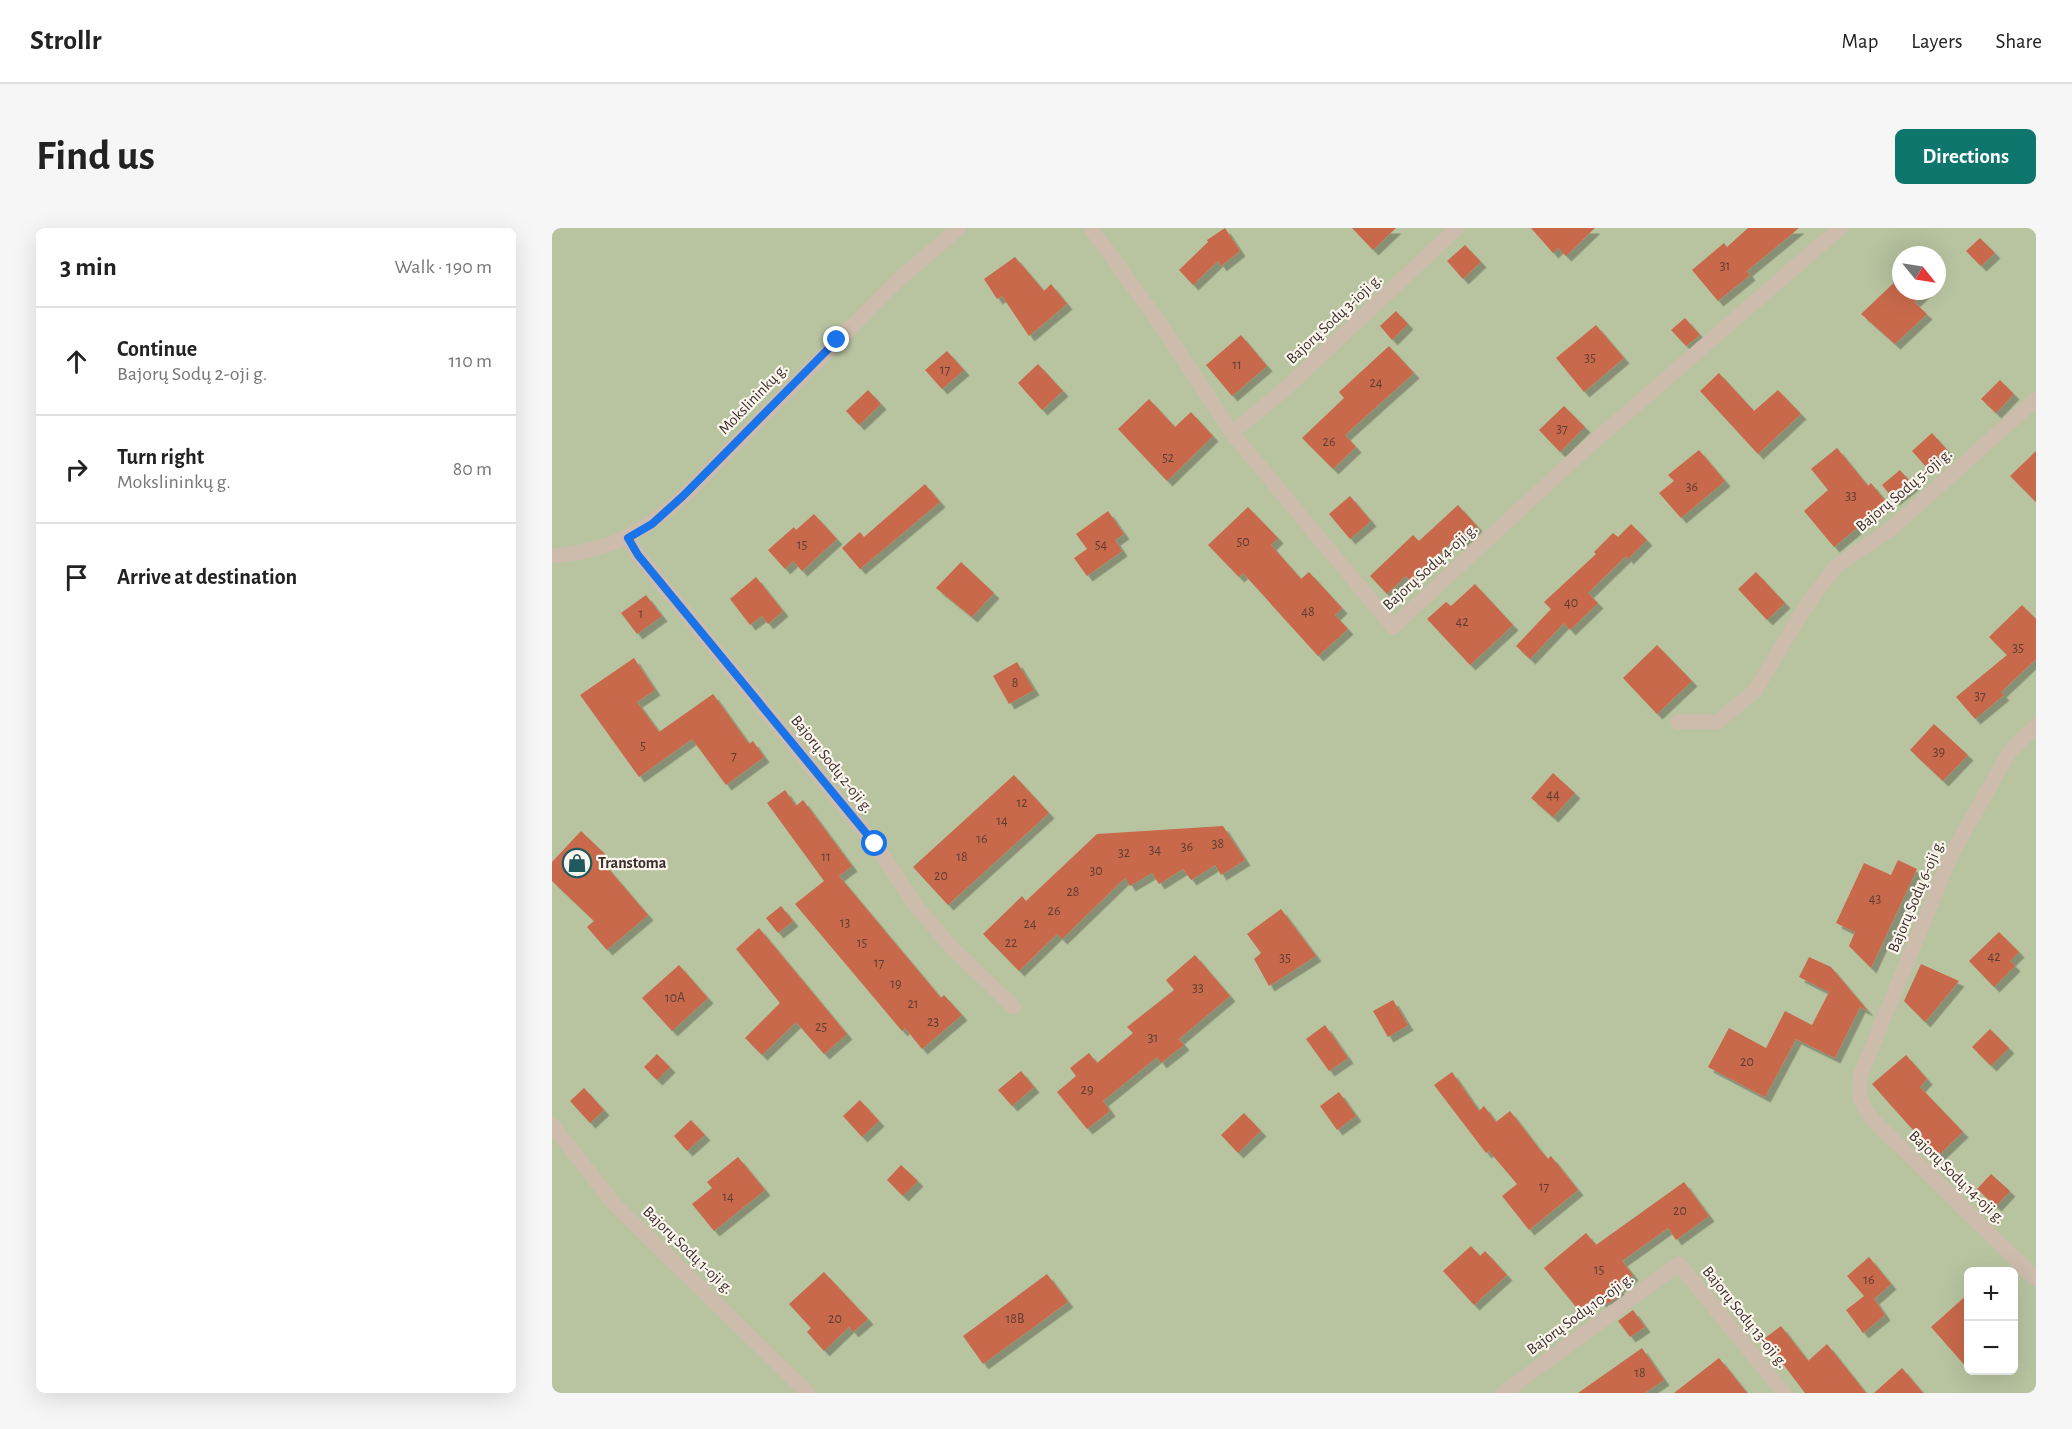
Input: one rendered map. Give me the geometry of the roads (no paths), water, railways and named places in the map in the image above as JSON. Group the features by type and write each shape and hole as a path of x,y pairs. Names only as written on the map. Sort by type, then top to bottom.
{"street":[{"name":"Mokslininkų g.","path":"552,556 591,550 628,538 652,524 683,496 897,281 959,228"},
{"name":"Bajorų Sodų 4-oji g.","path":"1091,228 1163,328 1232,433 1393,627 1583,451 1840,228"},
{"name":"Bajorų Sodų 3-ioji g.","path":"1232,433 1285,389 1457,228"},
{"name":"Bajorų Sodų 5-oji g.","path":"1678,722 1717,722 1755,691 1804,609 1835,567 1891,529 2036,399"},
{"name":"Bajorų Sodų 2-oji g.","path":"628,538 638,555 878,848 917,908 951,947 1014,1007"},
{"name":"Bajorų Sodų 6-oji g.","path":"1859,1096 1861,1074 1951,855 2010,752 2036,726"},
{"name":"Bajorų Sodų 14-oji g.","path":"1859,1096 1863,1108 1873,1120 2036,1279"},
{"name":"Bajorų Sodų 1-oji g.","path":"552,1125 615,1205 807,1393"},
{"name":"Bajorų Sodų 10-oji g.","path":"1503,1393 1679,1264"},
{"name":"Bajorų Sodų 13-oji g.","path":"1679,1264 1784,1393"}],"place":[{"name":"Transtoma","path":"577,863"}]}
